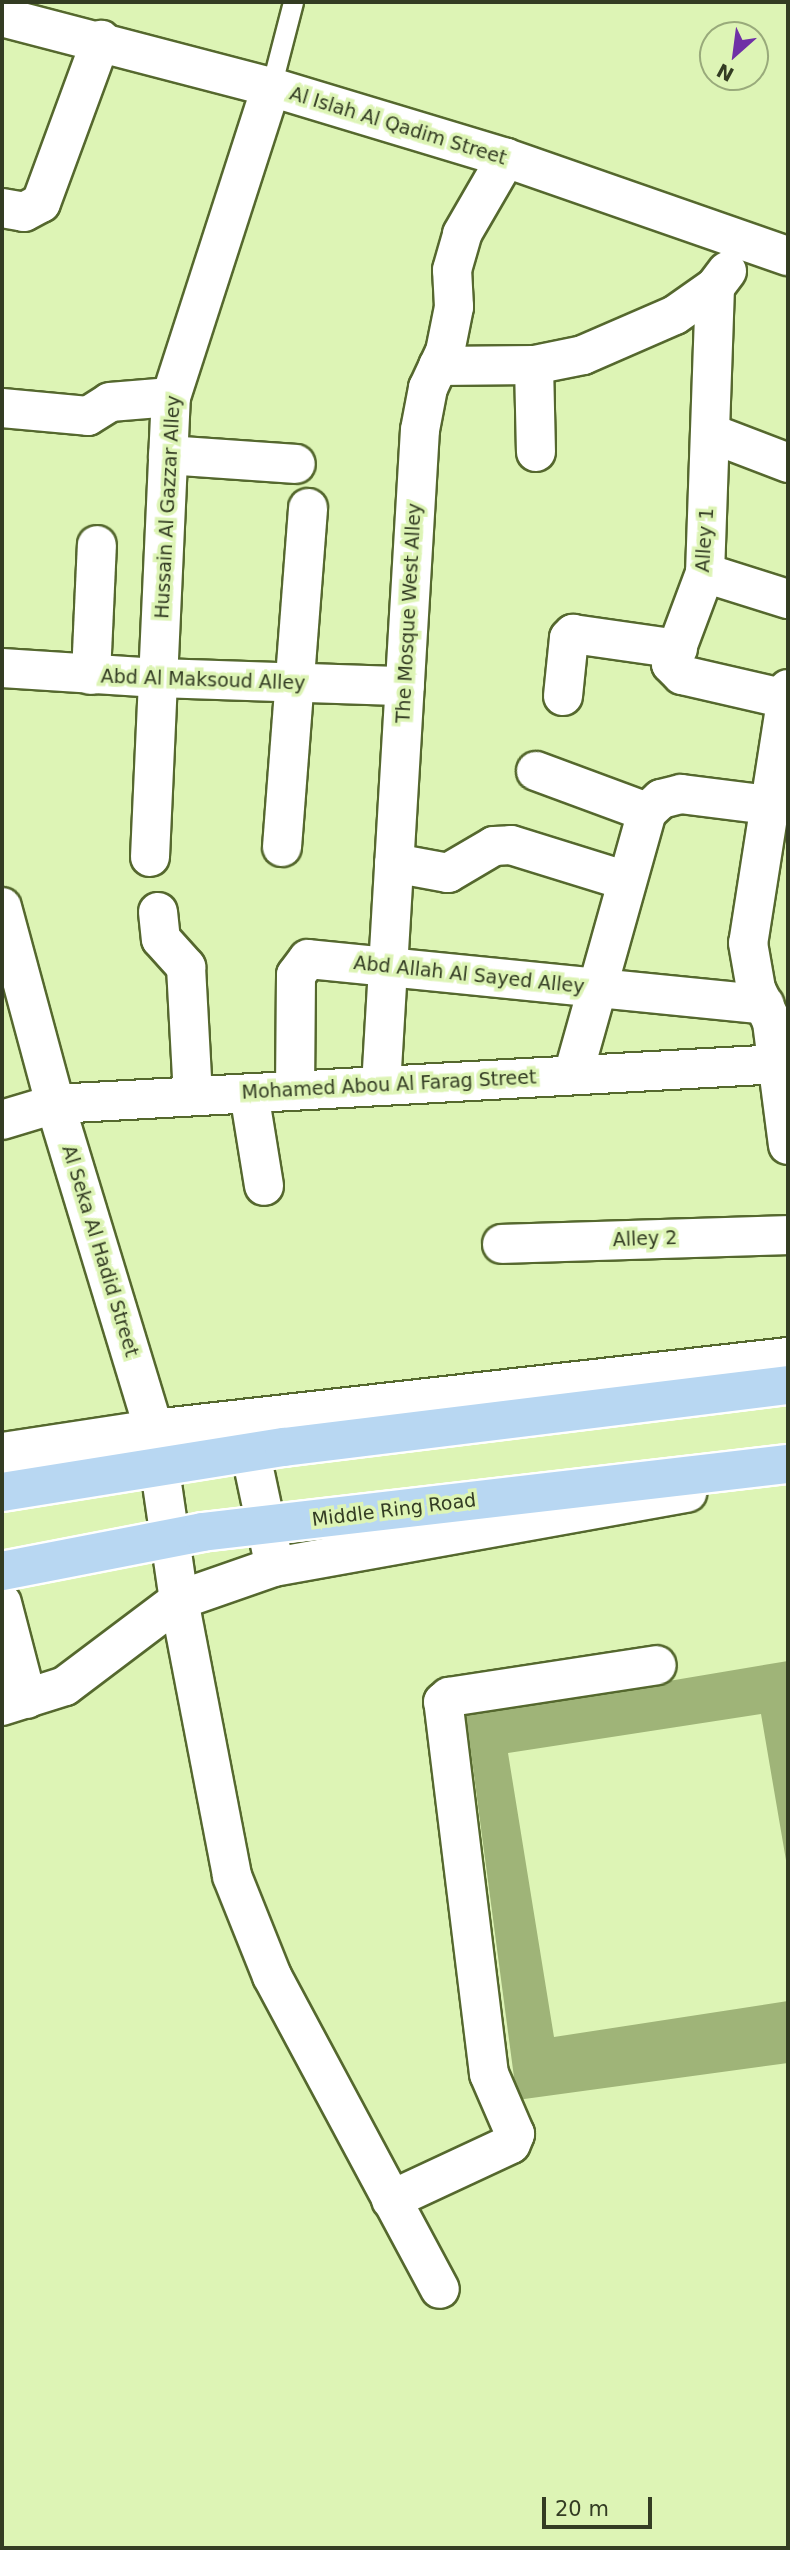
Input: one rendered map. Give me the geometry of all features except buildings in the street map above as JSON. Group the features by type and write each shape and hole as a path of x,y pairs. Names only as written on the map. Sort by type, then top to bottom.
{"highway":[{"path":"2,1492 284,1447 788,1385"},
{"name":"Middle Ring Road","path":"2,1570 202,1532 788,1464"}],"street":[{"name":"Al Islah Al Qadim Street","path":"2,17 101,40 271,87 506,158 788,256"},
{"path":"2,208 24,212 41,203 101,40"},
{"name":"Hussain Al Gazzar Alley","path":"150,858 171,397 271,87"},
{"name":"The Mosque West Alley","path":"381,1086 420,430 454,307 452,270 462,234 506,158"},
{"path":"438,366 534,365 630,338 715,287 750,242"},
{"name":"Alley 1","path":"678,649 705,573 715,287"},
{"path":"534,365 536,452"},
{"path":"2,408 88,416 110,402 171,397"},
{"path":"710,433 788,463"},
{"path":"168,455 296,464"},
{"path":"282,847 309,508"},
{"path":"91,675 97,545"},
{"path":"705,573 788,599"},
{"path":"563,696 573,634 678,649 671,664 678,674 785,712 768,804 748,943 749,966 765,1005 779,1064 788,1145"},
{"name":"Abd Al Maksoud Alley","path":"2,668 158,678 405,686"},
{"path":"536,771 647,812"},
{"path":"573,1075 647,812 661,799 681,794 768,804"},
{"path":"394,863 456,872 494,846 511,845 627,881"},
{"name":"Al Seka Al Hadid Street","path":"2,907 55,1104 154,1429 179,1600 232,1876 272,1976 440,2289"},
{"path":"158,912 161,939 186,967 193,1096"},
{"name":"Abd Allah Al Sayed Alley","path":"295,1091 296,975 307,959 765,1005"},
{"name":"Mohamed Abou Al Farag Street","path":"2,1120 55,1104 779,1064"},
{"path":"249,1093 264,1186"},
{"name":"Alley 2","path":"502,1244 788,1235"},
{"path":"2,1452 154,1429 788,1357"},
{"path":"244,1419 275,1567"},
{"path":"3,1617 15,1702 65,1686 92,1668 118,1643 179,1600 275,1567 670,1495 788,1482"},
{"path":"391,2200 511,2144 515,2133 489,2074 443,1702 449,1696 657,1665"}],"lane":[{"path":"271,87 293,2"}]}
